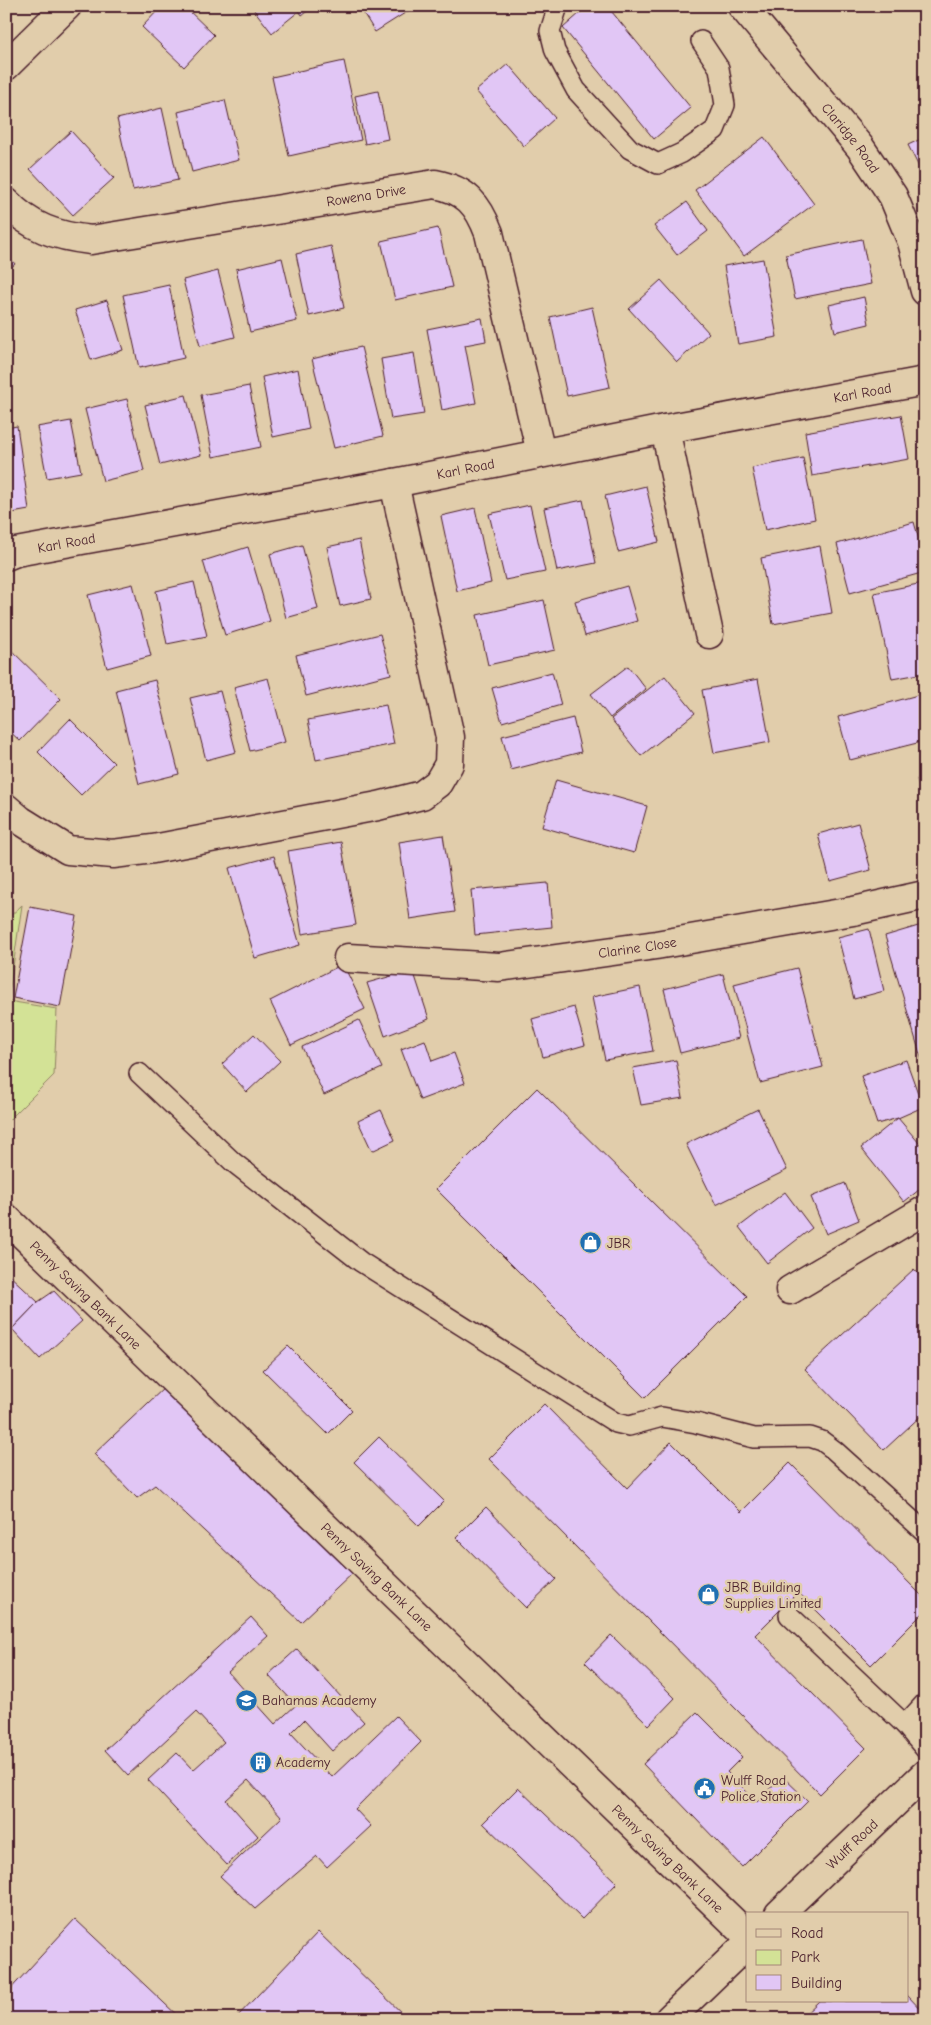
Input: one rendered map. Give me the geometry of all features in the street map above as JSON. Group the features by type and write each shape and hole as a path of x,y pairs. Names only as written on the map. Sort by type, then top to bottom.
{"street":[{"path":"6,66 67,6"},
{"name":"Claridge Road","path":"742,6 860,147 893,196 912,242 925,291"},
{"name":"Rowena Drive","path":"6,202 40,228 65,237 91,240 435,184 459,191 472,201 482,214 489,233 541,453"},
{"name":"Karl Road","path":"6,556 36,548 394,483 665,429 925,381"},
{"path":"665,429 709,634"},
{"path":"6,808 20,820 68,850 113,854 153,849 378,806 422,795 438,783 449,764 450,737 394,483"},
{"name":"Clarine Close","path":"348,958 499,967 656,945 853,911 925,895"},
{"path":"790,1290 925,1210"},
{"name":"Penny Saving Bank Lane","path":"6,1218 746,1935"},
{"name":"Wulff Road","path":"781,1912 925,1774"},
{"path":"669,2019 746,1945"}],"lane":[{"path":"558,6 550,31 555,51 576,90 630,149 658,164 682,153 715,130 725,104 719,68 701,40"},
{"path":"139,1073 233,1162 361,1262 616,1423 629,1426 662,1417 696,1423 754,1438 810,1437 822,1441 925,1532"},
{"path":"789,1615 905,1725 925,1749"},
{"path":"905,1725 925,1703"}],"green space":[{"path":"22,905 8,1001 57,1009 54,1075 6,1123 6,920"}],"building":[{"path":"162,6 184,6 214,35 184,67 142,27"},
{"path":"251,6 293,6 298,12 272,33"},
{"path":"296,6 314,6 302,15"},
{"path":"359,6 416,6 375,32"},
{"path":"588,6 607,6 691,108 654,139 563,28"},
{"path":"344,61 361,140 289,156 272,77"},
{"path":"508,64 555,118 524,146 476,91"},
{"path":"378,91 388,139 365,144 355,96"},
{"path":"225,100 239,160 192,172 178,112"},
{"path":"162,108 178,180 133,190 117,119"},
{"path":"71,131 114,178 73,215 30,169"},
{"path":"764,137 814,204 744,256 695,190"},
{"path":"925,137 925,179 908,145"},
{"path":"687,202 708,231 677,255 654,226"},
{"path":"438,228 452,287 395,300 381,241"},
{"path":"862,239 871,284 795,299 786,255"},
{"path":"331,246 344,308 309,316 296,254"},
{"path":"6,253 15,264 6,272"},
{"path":"282,258 297,321 250,332 236,269"},
{"path":"763,259 777,337 738,344 724,266"},
{"path":"218,271 235,337 200,346 183,280"},
{"path":"661,280 709,333 677,362 629,309"},
{"path":"169,285 184,358 139,368 123,295"},
{"path":"864,297 869,324 835,332 829,305"},
{"path":"107,300 123,350 91,360 75,310"},
{"path":"592,307 610,387 567,396 550,317"},
{"path":"482,318 486,341 465,345 476,403 442,410 427,329"},
{"path":"361,347 383,436 334,448 312,359"},
{"path":"414,353 424,414 391,419 381,359"},
{"path":"298,369 309,429 273,437 262,377"},
{"path":"249,386 261,447 213,457 201,395"},
{"path":"186,395 201,455 160,465 145,405"},
{"path":"127,399 144,471 103,481 85,409"},
{"path":"901,415 909,459 812,476 805,432"},
{"path":"71,421 81,472 47,478 37,427"},
{"path":"17,426 29,510 6,514 6,428"},
{"path":"803,458 815,519 765,530 752,468"},
{"path":"646,486 659,542 618,552 605,496"},
{"path":"583,500 596,563 557,571 544,508"},
{"path":"530,505 545,572 505,580 489,514"},
{"path":"475,508 491,583 457,591 441,516"},
{"path":"914,522 925,561 925,572 850,593 837,544"},
{"path":"359,540 371,599 340,606 327,547"},
{"path":"302,545 318,609 286,618 270,554"},
{"path":"820,546 832,613 773,624 761,558"},
{"path":"248,547 270,621 225,635 203,561"},
{"path":"194,582 207,636 167,644 156,591"},
{"path":"923,583 925,673 892,679 874,593"},
{"path":"133,584 151,656 107,668 88,595"},
{"path":"627,586 637,621 585,636 575,601"},
{"path":"544,600 555,650 488,665 477,615"},
{"path":"380,634 391,674 306,696 296,655"},
{"path":"6,645 61,699 20,741 6,728"},
{"path":"628,666 646,689 610,718 591,694"},
{"path":"552,672 561,705 502,722 492,688"},
{"path":"665,676 695,713 641,756 611,719"},
{"path":"268,678 285,742 250,751 234,687"},
{"path":"758,679 770,742 714,753 702,690"},
{"path":"155,680 179,774 139,784 116,690"},
{"path":"220,691 236,752 206,760 190,698"},
{"path":"925,693 925,741 850,760 838,717"},
{"path":"386,705 394,744 316,760 308,720"},
{"path":"573,718 581,752 511,770 502,736"},
{"path":"70,719 114,763 81,795 38,752"},
{"path":"925,777 925,812 917,779"},
{"path":"556,780 647,806 634,853 542,827"},
{"path":"858,823 871,870 830,881 818,834"},
{"path":"443,835 455,912 410,919 399,842"},
{"path":"341,842 356,925 302,934 288,851"},
{"path":"274,856 300,945 255,958 229,868"},
{"path":"548,883 552,927 475,935 471,890"},
{"path":"30,907 77,916 60,1007 13,998"},
{"path":"925,924 925,1071 885,936"},
{"path":"869,929 884,991 854,999 838,937"},
{"path":"343,964 365,1009 291,1045 270,1001"},
{"path":"797,968 823,1067 760,1083 734,984"},
{"path":"413,970 429,1019 385,1036 367,983"},
{"path":"723,974 739,1038 680,1053 664,989"},
{"path":"640,987 653,1051 605,1060 592,997"},
{"path":"574,1007 585,1045 543,1057 532,1019"},
{"path":"359,1020 382,1068 324,1095 302,1047"},
{"path":"254,1034 280,1061 247,1092 222,1064"},
{"path":"425,1040 432,1061 454,1053 465,1083 420,1100 401,1049"},
{"path":"676,1060 683,1098 641,1105 633,1068"},
{"path":"906,1060 923,1107 898,1118 877,1124 861,1076"},
{"name":"JBR","path":"537,1088 747,1296 645,1398 436,1189"},
{"path":"758,1109 787,1170 716,1205 686,1144"},
{"path":"381,1110 395,1140 372,1151 358,1121"},
{"path":"898,1118 925,1150 925,1185 904,1202 861,1148"},
{"path":"845,1183 859,1220 826,1234 811,1197"},
{"path":"785,1192 812,1228 767,1263 739,1227"},
{"path":"914,1269 925,1281 925,1412 884,1450 805,1369"},
{"path":"6,1272 38,1302 12,1329 6,1324"},
{"path":"54,1291 82,1321 40,1359 12,1329 38,1302"},
{"path":"288,1346 352,1410 328,1434 263,1370"},
{"path":"165,1387 354,1572 301,1622 155,1485 137,1498 94,1454"},
{"name":"JBR Building Supplies Limited","path":"544,1404 627,1488 671,1442 741,1512 790,1463 925,1599 925,1611 871,1665 798,1592 755,1635 866,1748 820,1794 489,1459"},
{"path":"379,1437 444,1501 419,1526 354,1462"},
{"path":"486,1507 556,1579 526,1608 456,1537"},
{"name":"Academy","path":"251,1617 268,1636 228,1672 275,1724 296,1705 268,1675 297,1649 364,1722 332,1751 304,1720 291,1733 332,1777 396,1716 421,1742 355,1809 371,1826 327,1867 317,1856 255,1909 220,1876 282,1817 248,1780 226,1800 258,1836 227,1865 148,1780 177,1753 193,1770 224,1742 196,1712 128,1775 105,1750"},
{"path":"611,1635 675,1698 649,1725 585,1662"},
{"name":"Wulff Road Police Station","path":"697,1712 742,1757 727,1772 757,1802 782,1776 808,1801 742,1867 643,1764"},
{"path":"518,1788 617,1883 582,1919 483,1823"},
{"path":"75,1919 181,2019 6,2019 6,1994"},
{"path":"318,1932 408,2019 235,2019"},
{"path":"908,1996 925,2014 925,2019 800,2019 818,2002 908,2002"}],"place":[{"name":"JBR","path":"591,1243"},
{"name":"JBR Building Supplies Limited","path":"709,1595"},
{"name":"Bahamas Academy","path":"246,1700"},
{"name":"Academy","path":"260,1762"},
{"name":"Wulff Road Police Station","path":"705,1788"}]}
